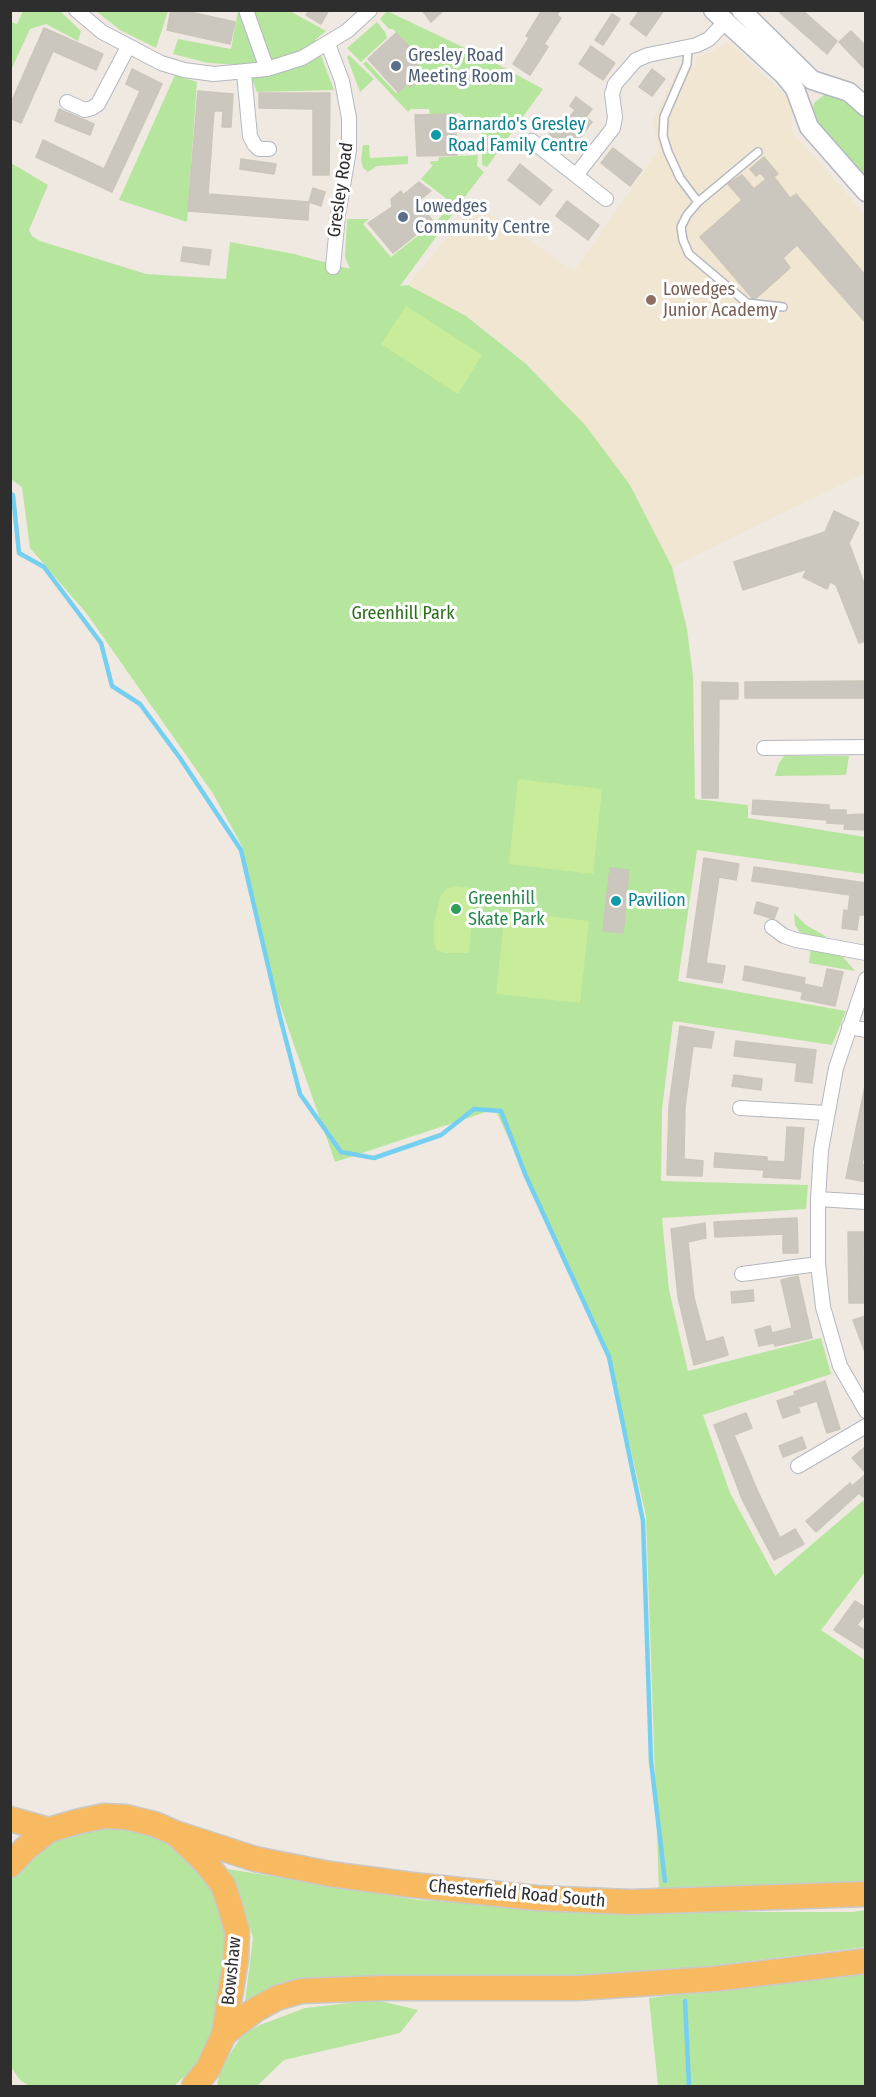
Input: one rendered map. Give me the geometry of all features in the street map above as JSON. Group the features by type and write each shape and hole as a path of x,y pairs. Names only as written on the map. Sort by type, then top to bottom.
{"highway":[{"name":"Bowshaw","path":"10,1865 26,1848 49,1830 104,1816 126,1817 154,1824 175,1833 206,1863 222,1885 237,1930 236,1959 224,2034 208,2069 194,2086"},
{"path":"10,1819 49,1830"},
{"name":"Chesterfield Road South","path":"175,1833 255,1859 330,1874 537,1898 630,1902 866,1894"},
{"path":"224,2034 255,2010 277,1998 301,1991 385,1988 578,1988 713,1979 866,1961"}],"street":[{"path":"76,10 102,32 161,63 184,70 214,74 244,73 267,69 302,58 347,31 370,10"},
{"path":"246,10 267,69"},
{"path":"741,10 812,80 849,92 866,107"},
{"path":"577,174 613,128 615,117 612,94 615,84 636,60 648,55 688,47 709,39 720,16 784,75 795,89 809,127 866,192"},
{"name":"Gresley Road","path":"328,44 342,81 349,118 349,150 338,215 333,267"},
{"path":"67,102 85,110 98,104 128,47"},
{"path":"244,73 250,136 259,148 269,149"},
{"path":"801,103 806,88 816,81"},
{"path":"532,141 606,199"},
{"path":"764,748 866,747"},
{"path":"772,927 784,936 796,940 866,953"},
{"path":"866,979 836,1068 821,1150 818,1199 818,1264 823,1307 840,1366 866,1411"},
{"path":"849,1027 866,1030"},
{"path":"740,1108 827,1113"},
{"path":"818,1199 866,1202"},
{"path":"742,1274 818,1264"},
{"path":"798,1466 866,1426"}],"lane":[{"path":"688,47 687,64 664,117 663,136 680,178 698,202"},
{"path":"758,152 698,202 681,227 682,240 689,254 747,303 783,307"}],"shaded area":[{"name":"Lowedges Junior Academy","path":"728,42 791,101 792,132 865,215 865,473 672,567 630,485 586,426 525,362 466,316 408,285 475,204 574,271 658,151 653,120 676,73 696,67 696,57 711,52"}],"green space":[{"path":"23,11 60,11 81,31 78,41 46,24 30,29 11,70 11,22 17,24"},
{"path":"96,11 168,11 156,48 120,30"},
{"path":"238,11 290,11 326,31 315,40 334,90 257,92 246,65 208,63 173,54 178,39 231,49"},
{"path":"387,11 488,59 543,89 487,167 482,165 482,131 460,113 430,115 429,109 411,109 408,112 363,64 366,61 396,93 407,84 411,87 418,81 414,76 421,70 414,62 418,57 393,29 389,29 380,19"},
{"path":"377,22 387,38 361,62 347,48"},
{"path":"349,55 374,79 360,92 347,57"},
{"path":"175,75 197,82 187,222 119,200"},
{"path":"835,94 850,102 865,118 865,181 818,128 812,114 814,103 824,95"},
{"path":"363,145 369,145 370,158 408,156 408,164 377,166 368,172 363,168 361,160"},
{"path":"478,155 477,166 484,172 457,207 421,179 433,165 430,164 431,161 438,161 439,157"},
{"name":"Greenhill Park","path":"11,163 48,185 29,230 32,236 40,241 146,274 226,279 230,242 294,254 350,269 345,257 347,219 369,219 363,224 391,257 438,220 449,206 455,211 400,286 408,285 466,316 525,363 586,426 630,485 672,567 687,629 693,676 695,799 748,805 748,818 865,837 865,874 697,850 678,981 846,1011 832,1045 673,1021 662,1109 661,1181 808,1185 806,1209 662,1218 669,1290 688,1371 821,1338 831,1374 703,1415 730,1493 775,1576 865,1499 865,1572 821,1630 865,1660 865,1885 659,1892 646,1516 608,1352 495,1109 335,1162 268,970 242,846 212,792 87,614 30,548 22,487 11,479"},
{"path":"406,306 482,355 458,394 381,344"},
{"path":"784,756 849,756 846,775 775,776"},
{"path":"518,779 602,789 593,874 509,864"},
{"name":"Greenhill Skate Park","path":"455,886 471,888 475,894 469,953 444,953 437,950 434,943 434,922 441,895 448,888"},
{"path":"505,911 589,921 580,1003 496,994"},
{"path":"794,913 806,925 825,936 855,971 809,963 812,939 801,934 795,925"},
{"path":"124,1825 178,1846 213,1888 224,1915 226,1942 217,2019 205,2050 191,2070 174,2086 29,2086 20,2080 10,2066 10,1882 18,1869 59,1837 82,1828"},
{"path":"228,1869 418,1900 648,1912 853,1912 865,1910 865,1947 654,1973 508,1978 367,1977 244,2010 253,1938 243,1903"},
{"path":"865,1971 865,2086 658,2086 649,1998"},
{"path":"376,2000 418,2010 400,2033 284,2060 257,2086 217,2086 220,2070 242,2035 260,2025 305,2008"}],"building":[{"path":"171,10 181,10 235,22 230,44 167,30"},
{"path":"309,10 329,10 321,24 306,15"},
{"path":"422,10 444,10 431,22"},
{"path":"542,10 560,10 557,15 561,18 544,44 548,47 530,75 513,64"},
{"path":"640,10 664,10 646,36 630,24"},
{"path":"777,10 802,10 837,41 827,54"},
{"path":"612,14 620,19 603,45 595,40"},
{"path":"44,28 103,54 96,70 53,51 21,123 10,118 10,105"},
{"path":"851,31 866,46 866,70 839,42"},
{"name":"Gresley Road Meeting Room","path":"396,33 419,57 414,62 421,70 414,76 418,80 410,87 407,84 398,92 368,59"},
{"path":"591,46 615,63 603,80 579,64"},
{"path":"132,69 162,84 112,192 36,157 43,140 104,169 140,91 126,84"},
{"path":"652,69 665,79 652,96 639,87"},
{"path":"198,91 233,94 231,127 222,127 223,111 214,111 208,194 309,202 308,220 188,211"},
{"path":"259,93 330,93 329,175 313,175 313,109 259,108"},
{"path":"576,97 592,109 586,117 592,122 577,142 573,139 566,147 549,134 554,127 560,131 575,110 570,106"},
{"path":"59,109 94,124 90,135 55,121"},
{"name":"Barnardo's Gresley Road Family Centre","path":"455,114 457,155 417,156 415,115"},
{"path":"613,148 642,170 630,186 601,163"},
{"path":"764,157 778,174 774,177 790,198 796,194 866,276 866,323 797,245 783,258 790,268 754,300 700,237 742,200 728,184 742,175 754,189 766,179 760,173 756,176 750,169"},
{"path":"241,159 276,164 274,174 240,169"},
{"path":"520,164 552,190 540,205 508,180"},
{"name":"Lowedges Community Centre","path":"419,182 431,191 417,202 433,221 393,253 368,223 392,207 391,199 401,191 403,195"},
{"path":"313,188 325,192 321,206 309,202"},
{"path":"567,201 599,225 588,240 556,216"},
{"path":"183,247 211,250 209,265 181,261"},
{"path":"834,511 859,523 849,543 866,589 866,641 859,643 836,585 830,582 827,589 803,577 807,569 743,590 734,562 825,532"},
{"path":"866,681 866,698 745,698 745,682"},
{"path":"702,682 738,683 738,699 719,699 718,798 702,798"},
{"path":"753,800 829,805 829,810 846,810 846,815 865,814 866,811 866,830 844,829 845,824 827,823 827,820 752,814"},
{"path":"704,858 739,864 736,880 719,877 706,963 725,966 722,983 687,977"},
{"path":"754,867 866,883 864,915 859,915 857,930 842,928 844,910 848,911 850,895 752,881"},
{"name":"Pavilion","path":"610,868 629,870 623,933 603,931"},
{"path":"757,902 778,908 774,919 754,913"},
{"path":"745,966 805,978 804,984 823,988 827,969 843,972 835,1006 801,999 803,992 743,980"},
{"path":"680,1026 714,1032 711,1048 693,1046 685,1107 684,1159 703,1161 702,1176 667,1175 669,1106"},
{"path":"736,1041 816,1050 812,1083 795,1081 797,1063 734,1056"},
{"path":"734,1075 762,1079 761,1090 732,1086"},
{"path":"866,1081 866,1145 862,1164 866,1165 866,1182 846,1178"},
{"path":"787,1127 804,1128 800,1179 763,1177 764,1170 714,1167 715,1153 767,1157 767,1161 785,1162"},
{"path":"797,1218 798,1253 783,1253 783,1234 715,1237 714,1222"},
{"path":"705,1223 706,1238 688,1242 694,1298 706,1342 723,1337 728,1355 694,1365 678,1297 671,1229"},
{"path":"848,1232 866,1232 866,1248 863,1248 864,1303 849,1303"},
{"path":"798,1276 812,1338 775,1346 774,1343 759,1346 755,1330 770,1326 772,1333 792,1328 781,1280"},
{"path":"753,1290 754,1301 732,1303 731,1292"},
{"path":"866,1316 866,1355 853,1320"},
{"path":"825,1381 840,1429 827,1433 817,1401 798,1407 800,1412 783,1418 777,1401"},
{"path":"746,1413 752,1428 734,1435 758,1492 780,1538 795,1529 804,1544 774,1560 742,1499 714,1425"},
{"path":"802,1437 806,1448 783,1457 779,1446"},
{"path":"866,1446 866,1473 852,1458"},
{"path":"866,1474 866,1495 863,1497 859,1493 816,1532 806,1521 850,1483 852,1486"},
{"path":"855,1601 866,1608 866,1613 857,1625 866,1631 866,1650 834,1630"}],"waterway":[{"path":"10,493 13,495 19,553 44,567 101,643 112,686 140,704 180,758 241,850 300,1094 341,1152 374,1158 441,1135 474,1109 501,1111 525,1174 609,1357 643,1521 651,1761 665,1881"},
{"path":"685,2001 689,2086"}],"place":[{"name":"Gresley Road Meeting Room","path":"396,66"},
{"name":"Barnardo's Gresley Road Family Centre","path":"436,135"},
{"name":"Lowedges Community Centre","path":"403,217"},
{"name":"Lowedges Junior Academy","path":"651,300"},
{"name":"Pavilion","path":"616,901"},
{"name":"Greenhill Skate Park","path":"456,909"}]}
